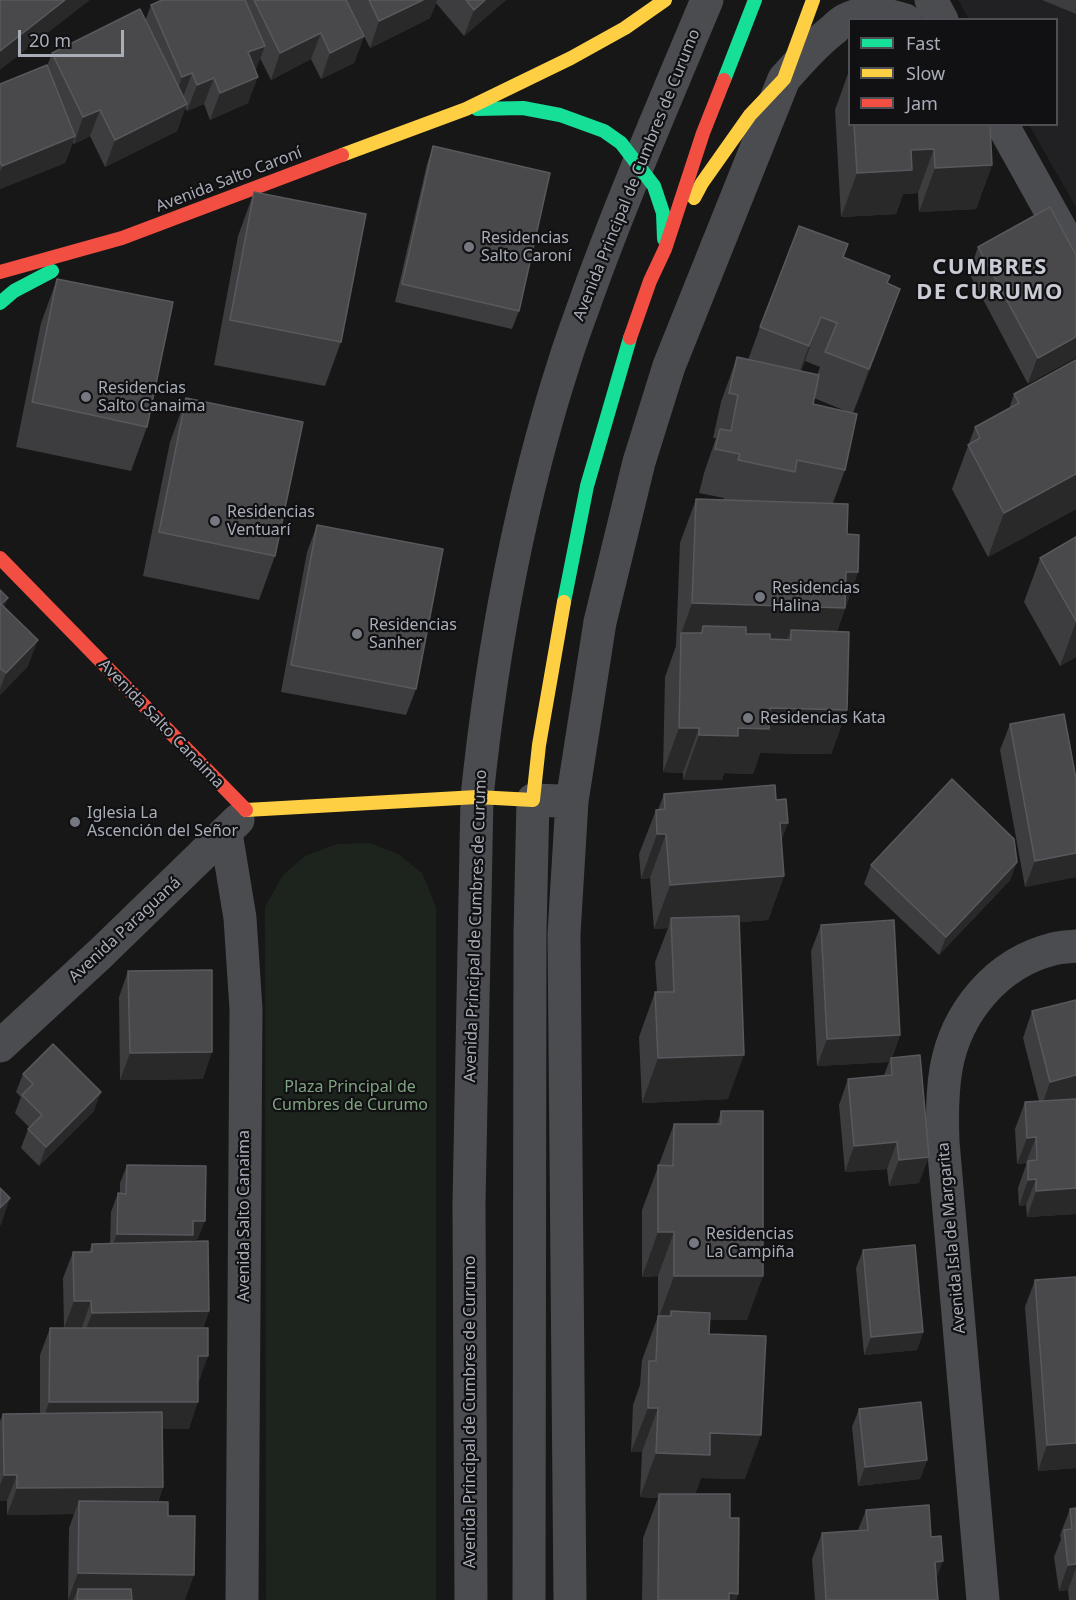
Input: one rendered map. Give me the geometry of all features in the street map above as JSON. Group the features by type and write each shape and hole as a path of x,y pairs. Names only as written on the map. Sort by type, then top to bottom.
{"main road":[{"path":"466,109 571,58 625,28 665,0"},
{"path":"236,822 477,797 533,800 539,745 556,640 587,486 631,336 650,281 664,249 702,133 755,0"},
{"path":"664,249 702,183 724,151 750,115 784,80 813,0"},
{"path":"466,109 523,108 560,115 604,131 621,143 654,186 663,213 664,249"},
{"name":"Avenida Salto Caroní","path":"0,272 122,238 466,109"},
{"path":"0,303 14,291 49,272 122,238"},
{"name":"Avenida Salto Canaima","path":"0,558 236,822"}],"street":[{"name":"Avenida Principal de Cumbres de Curumo","path":"471,1600 470,1204 477,797 483,738 508,584 539,448 564,362 612,229 707,0"},
{"path":"931,0 941,18"},
{"path":"849,18 867,14 899,18"},
{"path":"570,1600 564,934 572,801 600,622 639,462 669,366 784,80 812,48 848,18"},
{"path":"1003,126 1076,256"},
{"path":"529,1600 530,934 533,800 572,801"},
{"name":"Avenida Paraguaná","path":"0,1046 100,954 236,822"},
{"name":"Avenida Salto Canaima","path":"236,822 246,1009 242,1600"},
{"name":"Avenida Isla de Margarita","path":"983,1600 943,1142 942,1100 946,1067 964,1019 974,1001 988,985 1008,969 1032,956 1054,948 1076,946"}],"shaded area":[{"path":"958,0 1076,0 1076,207 1030,126 1058,126 1058,18 968,18"}],"green space":[{"name":"Plaza Principal de Cumbres de Curumo","path":"369,843 398,854 422,873 436,907 436,1600 266,1600 265,907 283,875 305,856 337,844"}],"building":[{"path":"0,0 65,0 0,51"},
{"path":"162,0 245,0 265,46 248,52 258,77 220,93 214,78 197,85 192,73 182,77 151,5"},
{"path":"254,0 346,0 364,36 330,53 321,33 280,53"},
{"path":"369,0 423,0 379,21"},
{"path":"466,0 485,0 474,10"},
{"path":"140,9 187,104 115,140 100,110 83,117 52,53"},
{"path":"47,65 75,136 2,166 0,161 0,84"},
{"path":"854,126 990,126 992,165 935,168 934,149 911,150 912,170 857,173"},
{"name":"Residencias Salto Caroní","path":"433,146 550,173 519,311 402,284"},
{"path":"254,192 366,214 341,342 230,320"},
{"path":"1050,207 1076,255 1076,337 1038,358 978,247"},
{"path":"799,226 848,244 843,257 890,276 887,283 900,289 869,369 825,352 837,323 821,317 809,346 760,327"},
{"path":"57,279 173,302 147,427 32,402"},
{"path":"737,357 819,375 813,404 857,414 845,470 797,460 795,472 738,460 740,454 715,449 720,429 731,431 738,395 729,393"},
{"path":"1076,360 1076,474 1004,513 968,445 980,438 975,427 1019,403 1014,394"},
{"name":"Residencias Ventuarí","path":"186,398 303,422 275,556 159,532"},
{"path":"696,499 848,504 847,534 859,535 858,572 846,572 845,608 692,603"},
{"name":"Residencias Sanher","path":"317,525 443,549 416,689 291,665"},
{"path":"1076,537 1076,621 1040,558"},
{"path":"0,590 8,598 1,604 38,640 6,673 0,668"},
{"path":"703,626 746,627 746,634 770,634 770,639 791,640 791,630 849,632 847,710 770,708 769,729 738,728 738,736 699,735 699,728 679,728 681,633 702,633"},
{"path":"1064,714 1076,779 1076,853 1035,861 1010,724"},
{"path":"952,779 1014,839 1017,862 946,937 871,865"},
{"path":"775,785 776,800 786,799 788,823 780,823 784,876 670,885 666,834 657,834 656,810 665,809 664,794"},
{"path":"739,916 744,1055 658,1058 655,992 674,992 671,918"},
{"path":"894,920 900,1035 827,1039 821,925"},
{"path":"212,970 212,1052 130,1053 128,971"},
{"path":"1076,1000 1076,1075 1050,1082 1032,1011"},
{"path":"53,1044 101,1092 46,1147 28,1129 42,1115 22,1095 33,1084 23,1074"},
{"path":"920,1055 929,1157 899,1160 897,1142 854,1146 848,1079 892,1075 891,1058"},
{"path":"1076,1099 1076,1188 1036,1191 1036,1179 1028,1180 1028,1161 1037,1160 1036,1137 1027,1138 1025,1102"},
{"name":"Residencias La Campiña","path":"721,1111 763,1111 763,1276 674,1276 674,1232 658,1232 658,1165 673,1166 674,1124 721,1124"},
{"path":"127,1165 206,1166 205,1221 193,1221 193,1235 117,1234 118,1193 126,1194"},
{"path":"0,1188 10,1198 0,1208"},
{"path":"208,1241 209,1311 92,1313 91,1301 74,1301 73,1252 92,1252 92,1244"},
{"path":"915,1245 923,1332 871,1337 863,1250"},
{"path":"1076,1277 1076,1443 1047,1445 1035,1280"},
{"path":"671,1311 710,1313 709,1334 766,1336 761,1435 710,1433 710,1455 656,1453 658,1408 648,1408 649,1361 656,1361 658,1316 671,1316"},
{"path":"50,1328 208,1328 208,1356 198,1356 198,1402 49,1402"},
{"path":"921,1402 927,1460 865,1467 859,1409"},
{"path":"162,1412 163,1487 17,1488 17,1475 4,1475 3,1414"},
{"path":"659,1494 730,1494 730,1518 739,1518 738,1594 729,1593 729,1600 658,1600"},
{"path":"79,1501 168,1502 168,1516 195,1516 194,1575 78,1573"},
{"path":"929,1505 931,1537 941,1536 943,1561 935,1562 938,1600 826,1600 822,1533 868,1530 866,1510"},
{"path":"1076,1508 1076,1564 1068,1565 1064,1530 1072,1529 1070,1509"},
{"path":"78,1589 131,1589 132,1600 77,1600"}],"traffic: fast":[{"path":"724,80 755,0"},
{"path":"477,109 523,108 560,115 604,131 621,143 654,186 663,213 664,239"},
{"path":"0,303 14,291 52,271"},
{"path":"564,602 587,486 630,338"}],"traffic: slow":[{"path":"342,155 466,109 571,58 625,28 665,0"},
{"path":"694,198 750,115 784,79 813,0"},
{"path":"246,810 477,797 533,800 539,745 564,602"}],"traffic: jam":[{"path":"630,338 650,281 665,249 703,133 724,80"},
{"path":"0,272 122,238 342,155"},
{"path":"0,558 246,810"}],"place":[{"name":"Residencias Salto Caroní","path":"469,247"},
{"name":"Residencias Salto Canaima","path":"86,397"},
{"name":"Residencias Ventuarí","path":"215,521"},
{"name":"Residencias Halina","path":"760,597"},
{"name":"Residencias Sanher","path":"357,634"},
{"name":"Residencias Kata","path":"748,718"},
{"name":"Iglesia La Ascención del Señor","path":"75,822"},
{"name":"Residencias La Campiña","path":"694,1243"}],"district":[{"name":"CUMBRES DE CURUMO","path":"990,280"}]}
